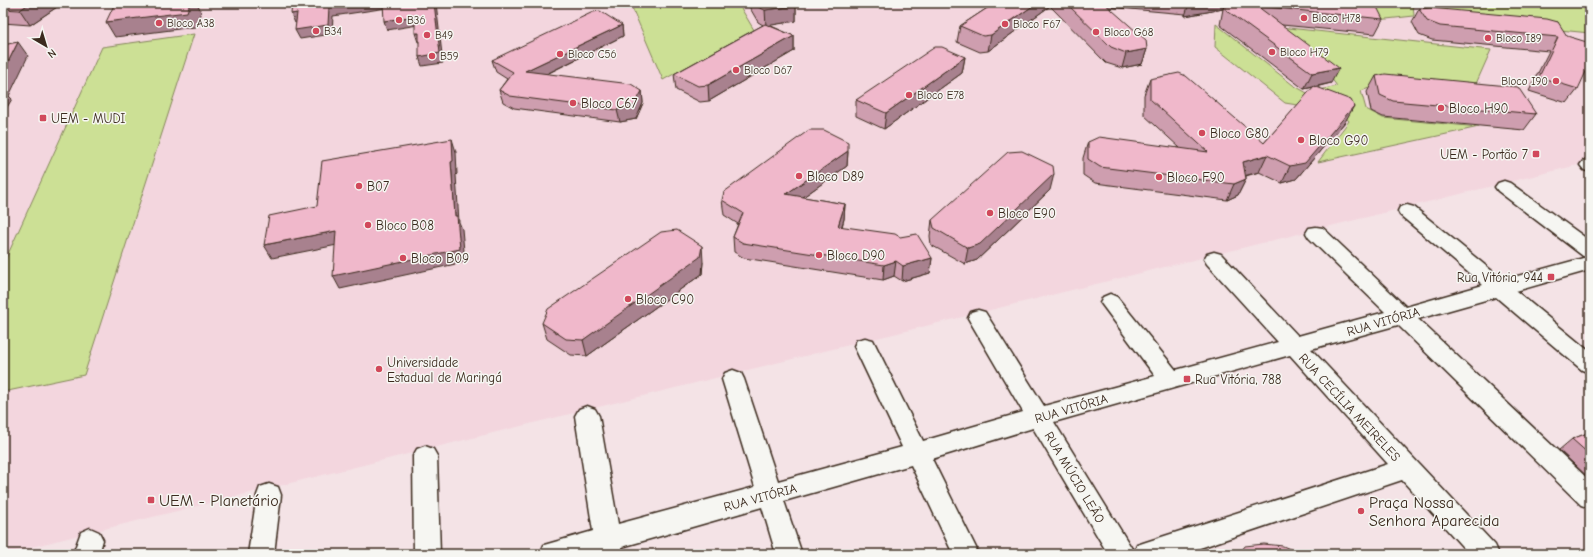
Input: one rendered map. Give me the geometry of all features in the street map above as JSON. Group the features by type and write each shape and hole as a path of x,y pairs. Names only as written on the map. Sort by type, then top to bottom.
{"street":[{"path":"1504,187 1590,251"},
{"path":"1407,211 1590,364"},
{"path":"1316,234 1590,497"},
{"name":"RUA CECÍLIA MEIRELES","path":"1214,259 1486,554"},
{"name":"RUA VITÓRIA","path":"553,554 609,546 770,494 1590,263"},
{"path":"1110,302 1171,380"},
{"name":"RUA MÚCIO LEÃO","path":"978,318 1122,554"},
{"path":"865,346 966,554"},
{"path":"733,380 789,554"},
{"path":"587,416 609,546"},
{"path":"425,456 427,554"},
{"path":"1146,554 1406,468"},
{"path":"261,554 269,495"}],"shaded area":[{"name":"Universidade Estadual de Maringá","path":"3,3 1590,3 1590,162 3,554"}],"green space":[{"path":"630,3 738,3 754,30 663,80"},
{"path":"1276,3 1413,3 1414,16 1377,20 1352,12"},
{"path":"1454,3 1590,3 1590,33 1427,17 1426,4 1449,7"},
{"path":"1216,24 1293,85 1307,93 1337,86 1331,78 1261,25 1491,50 1471,95 1375,86 1361,91 1366,109 1383,118 1479,127 1318,162 1349,121 1341,112 1285,103 1215,47"},
{"path":"194,34 84,375 3,392 3,265 102,47"}],"building":[{"path":"3,3 30,3 20,10 3,9"},
{"path":"115,3 190,3 187,12 106,22"},
{"path":"292,3 356,3 329,7 328,25 295,30 297,13 291,14"},
{"path":"383,3 434,3 440,53 419,57 419,33 415,33 415,16 384,21"},
{"path":"755,3 794,3 796,6 765,10 758,7"},
{"path":"995,3 1037,3 991,35 983,36 960,26"},
{"path":"1066,3 1104,3 1146,40 1147,49 1126,53 1111,47"},
{"path":"1227,3 1371,3 1376,5 1383,19 1257,6 1339,68 1312,73 1226,10"},
{"path":"1430,8 1547,19 1558,22 1567,36 1590,43 1590,63 1578,89 1539,77 1558,37 1440,26 1427,21 1419,9"},
{"path":"600,11 622,25 525,71 631,84 642,91 634,106 617,110 510,96 499,90 513,72 492,60 593,12"},
{"path":"765,24 794,36 708,85 698,86 674,74"},
{"path":"18,42 3,72 3,45"},
{"path":"935,47 942,47 965,57 886,113 856,100"},
{"path":"1179,73 1186,76 1264,143 1314,86 1351,100 1354,106 1305,163 1290,166 1267,155 1243,162 1246,179 1234,184 1100,167 1088,159 1088,142 1099,137 1208,152 1150,99 1150,79"},
{"path":"1385,74 1518,87 1536,114 1393,101 1380,95 1376,76"},
{"path":"809,130 824,130 848,142 848,151 786,194 845,204 838,226 895,234 900,237 917,234 932,258 903,266 896,261 884,265 743,243 733,237 743,213 722,200 724,192"},
{"path":"452,139 453,161 451,162 455,216 457,216 460,249 333,276 336,231 264,245 269,216 317,206 322,161"},
{"name":"Bloco E90","path":"1022,151 1053,166 1054,174 980,244 968,248 934,228 932,220 1008,152"},
{"path":"677,230 702,246 700,257 583,340 566,339 542,323 548,309 661,232"},
{"path":"1590,432 1590,455 1572,439"},
{"path":"1264,544 1283,546 1301,554 1239,554 1245,546"}],"place":[{"name":"Bloco H78","path":"1304,18"},
{"name":"B36","path":"399,20"},
{"name":"Bloco A38","path":"159,23"},
{"name":"Bloco F67","path":"1005,24"},
{"name":"B34","path":"316,31"},
{"name":"Bloco G68","path":"1096,32"},
{"name":"B49","path":"427,35"},
{"name":"Bloco I89","path":"1488,38"},
{"name":"Bloco H79","path":"1272,52"},
{"name":"Bloco C56","path":"560,54"},
{"name":"B59","path":"432,56"},
{"name":"Bloco D67","path":"736,70"},
{"name":"Bloco I90","path":"1556,81"},
{"name":"Bloco E78","path":"909,95"},
{"name":"Bloco C67","path":"573,103"},
{"name":"Bloco H90","path":"1441,108"},
{"name":"UEM - MUDI","path":"43,118"},
{"name":"Bloco G80","path":"1202,133"},
{"name":"Bloco G90","path":"1301,140"},
{"name":"UEM - Portão 7","path":"1536,154"},
{"name":"Bloco D89","path":"799,176"},
{"name":"Bloco F90","path":"1159,177"},
{"name":"B07","path":"359,186"},
{"name":"Bloco E90","path":"990,213"},
{"name":"Bloco B08","path":"368,225"},
{"name":"Bloco D90","path":"819,255"},
{"name":"Bloco B09","path":"403,258"},
{"name":"Rua Vitória, 944","path":"1551,277"},
{"name":"Bloco C90","path":"628,299"},
{"name":"Universidade Estadual de Maringá","path":"379,369"},
{"name":"Rua Vitória, 788","path":"1187,379"},
{"name":"UEM - Planetário","path":"151,500"},
{"name":"Praça Nossa Senhora Aparecida","path":"1361,511"}]}
